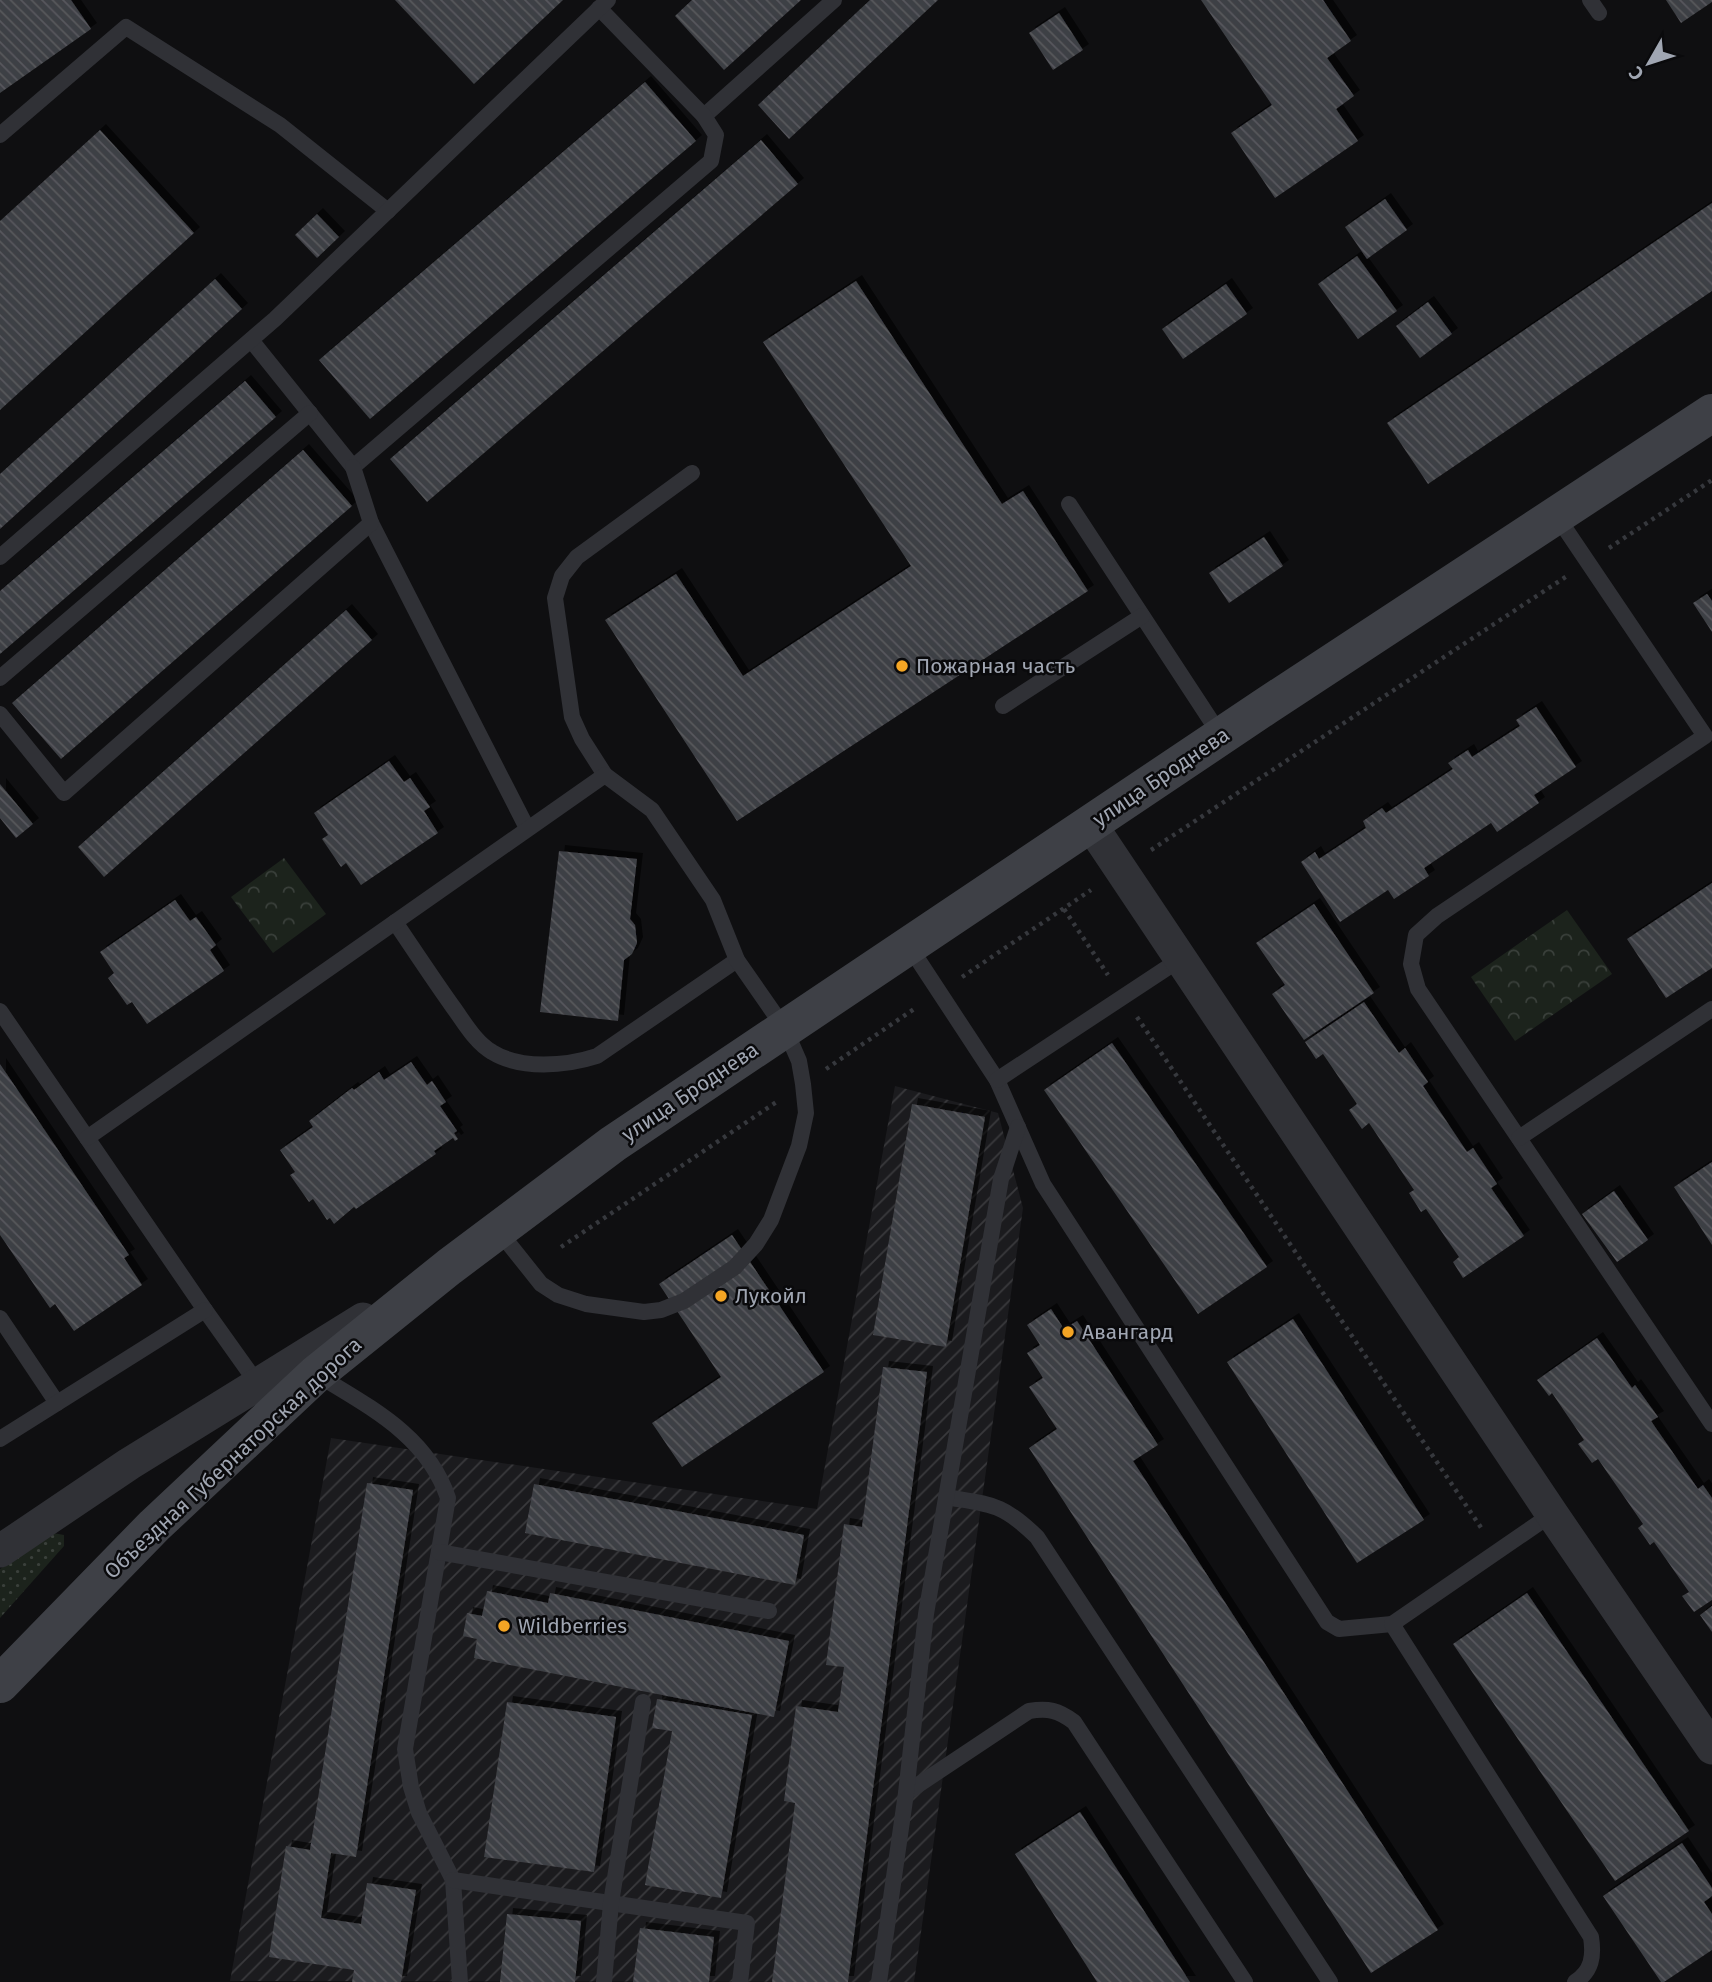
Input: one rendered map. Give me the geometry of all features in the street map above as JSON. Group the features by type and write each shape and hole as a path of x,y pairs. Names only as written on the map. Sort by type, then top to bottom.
{"main road":[{"name":"улица Броднева","path":"613,1144 1221,736 1712,413"},
{"name":"Объездная Губернаторская дорога","path":"0,1684 154,1526 316,1374 449,1267 613,1144"}],"street":[{"path":"1091,825 1552,1514 1712,1748"},
{"path":"0,1551 129,1464 257,1383 449,1267"}],"lane":[{"path":"704,116 834,0"},
{"path":"0,556 251,340 604,4 704,116 716,135 710,161 353,467"},
{"path":"0,135 126,27 280,125 388,211"},
{"path":"251,340 353,467 371,523 527,828"},
{"path":"0,678 310,413"},
{"path":"498,1230 541,1284 558,1295 586,1304 644,1312 661,1310 684,1301 735,1266 756,1244 771,1220 799,1146 806,1113 803,1084 799,1061 785,1029 737,960 713,900 652,810 605,775 582,739 572,717 555,598 562,576 577,557 692,473"},
{"path":"1069,504 1221,736"},
{"path":"1556,514 1709,734 1437,916 1416,934 1411,964 1418,989 1712,1424"},
{"path":"0,714 64,793 371,523"},
{"path":"1003,706 1142,616"},
{"path":"87,1138 605,775"},
{"path":"395,922 472,1033 491,1051 513,1061 536,1064 583,1061 597,1056 737,960"},
{"path":"909,946 997,1080 1042,1184 1327,1622 1339,1629 1392,1624 1552,1514"},
{"path":"997,1080 1182,958"},
{"path":"1519,1138 1712,1009"},
{"path":"0,1011 257,1383"},
{"path":"879,1982 906,1793 926,1614 1001,1179 1018,1127"},
{"path":"0,1438 205,1310"},
{"path":"0,1318 57,1403"},
{"path":"316,1374 389,1420 411,1438 440,1475 448,1498 405,1749 411,1787 419,1813 453,1880 460,1982"},
{"path":"946,1497 999,1506 1018,1518 1037,1537 1330,1982"},
{"path":"439,1552 769,1611"},
{"path":"1392,1624 1591,1937 1591,1965 1575,1982"},
{"path":"604,1982 611,1903 643,1702"},
{"path":"906,1793 1029,1711 1044,1709 1060,1712 1074,1722 1245,1982"},
{"path":"453,1880 747,1923 740,1982"}],"path":[{"path":"1064,909 1497,1552"}],"shaded area":[{"path":"895,1086 998,1113 1023,1208 914,1982 230,1981 331,1438 817,1509"}],"green space":[{"path":"284,858 326,914 273,953 231,897"},
{"path":"1567,910 1612,974 1515,1041 1471,977"},
{"path":"53,1533 64,1535 64,1546 0,1618 0,1569"}],"building":[{"path":"0,0 71,0 91,29 0,93"},
{"path":"395,0 563,0 474,84"},
{"path":"692,0 801,0 724,70 675,16"},
{"path":"870,0 938,0 789,139 758,105"},
{"path":"1201,0 1323,0 1351,41 1327,58 1354,96 1336,109 1358,141 1275,198 1231,133 1272,105"},
{"path":"1666,0 1712,0 1712,2 1681,23"},
{"path":"1059,13 1083,50 1053,70 1029,33"},
{"path":"645,82 696,141 370,419 319,360"},
{"path":"100,130 194,233 0,410 0,221"},
{"path":"761,140 798,184 427,502 390,459"},
{"path":"1385,199 1407,230 1367,259 1345,227"},
{"path":"1712,203 1712,291 1428,484 1387,423"},
{"path":"317,214 339,237 317,258 295,235"},
{"path":"1357,256 1397,311 1358,339 1318,284"},
{"path":"215,279 242,309 0,529 0,474"},
{"path":"856,281 1002,504 1023,491 1088,591 737,821 605,620 676,574 743,676 911,566 763,342"},
{"path":"1226,284 1247,314 1183,359 1162,329"},
{"path":"1428,302 1452,334 1420,358 1396,326"},
{"path":"245,381 276,417 0,654 0,591"},
{"path":"303,450 352,506 61,759 12,703"},
{"path":"1264,537 1283,566 1229,603 1209,573"},
{"path":"1707,594 1712,601 1712,632 1693,603"},
{"path":"346,610 372,640 104,877 78,847"},
{"path":"1536,707 1576,767 1534,795 1539,803 1497,832 1491,823 1424,868 1429,876 1394,899 1388,890 1340,922 1301,862 1315,852 1319,859 1366,828 1363,821 1382,808 1386,813 1453,769 1448,763 1468,750 1472,757 1520,726 1516,720"},
{"path":"389,761 404,782 410,778 430,807 424,811 438,833 361,885 346,863 341,867 322,839 328,835 314,813"},
{"path":"0,784 33,824 16,838 0,818"},
{"path":"559,851 637,859 630,919 635,925 637,943 632,954 624,960 618,1021 540,1012"},
{"path":"1712,883 1712,968 1666,998 1627,939"},
{"path":"175,900 190,921 196,917 216,945 210,950 224,971 147,1024 132,1002 127,1005 108,978 114,973 100,952"},
{"path":"1314,904 1374,993 1304,1040 1272,994 1285,985 1256,943"},
{"path":"1364,1002 1399,1053 1405,1048 1428,1082 1423,1086 1467,1152 1473,1148 1497,1184 1491,1188 1524,1236 1463,1278 1453,1262 1459,1257 1426,1209 1421,1212 1409,1193 1414,1190 1369,1123 1362,1129 1349,1110 1357,1104 1323,1054 1316,1059 1305,1042"},
{"path":"1112,1043 1267,1267 1198,1314 1044,1090"},
{"path":"411,1062 427,1085 432,1081 446,1102 440,1106 457,1131 454,1133 458,1139 455,1141 453,1138 434,1151 436,1154 356,1209 354,1207 334,1224 330,1218 327,1220 313,1199 309,1202 290,1175 295,1172 280,1150 313,1127 309,1121 352,1088 354,1090 379,1072 384,1080"},
{"path":"0,1064 129,1255 124,1258 142,1285 74,1331 55,1304 50,1308 0,1235"},
{"path":"912,1104 985,1117 946,1347 873,1335"},
{"path":"1712,1162 1712,1245 1674,1187"},
{"path":"1614,1191 1648,1240 1617,1262 1582,1214"},
{"path":"732,1235 824,1372 682,1467 652,1423 721,1377 659,1284"},
{"path":"1051,1309 1064,1329 1077,1321 1158,1445 1133,1461 1438,1930 1371,1973 1029,1448 1057,1429 1029,1387 1043,1378 1027,1353 1040,1345 1027,1325"},
{"path":"1293,1319 1424,1520 1357,1563 1227,1362"},
{"path":"1597,1338 1632,1388 1635,1385 1658,1417 1651,1421 1698,1489 1703,1485 1712,1498 1712,1600 1694,1612 1682,1596 1689,1592 1654,1542 1650,1545 1638,1528 1643,1524 1598,1459 1592,1463 1578,1444 1584,1440 1552,1393 1549,1396 1537,1380"},
{"path":"883,1367 927,1372 848,1982 772,1982 795,1803 784,1801 796,1706 838,1712 844,1667 826,1665 844,1524 862,1527"},
{"path":"367,1483 413,1490 356,1857 331,1853 321,1918 361,1924 367,1883 416,1890 401,1982 352,1982 354,1970 269,1957 286,1846 310,1850"},
{"path":"534,1484 804,1535 795,1585 525,1533"},
{"path":"487,1591 548,1603 550,1593 789,1641 774,1717 474,1658 477,1639 463,1636 467,1613 482,1616"},
{"path":"1527,1593 1689,1831 1615,1881 1453,1644"},
{"path":"1712,1606 1712,1632 1700,1615"},
{"path":"657,1699 752,1715 721,1898 645,1885 672,1731 652,1728"},
{"path":"507,1702 616,1717 594,1872 484,1857"},
{"path":"1080,1812 1190,1982 1097,1982 1015,1854"},
{"path":"1682,1843 1712,1888 1712,1896 1704,1902 1712,1914 1712,1950 1661,1982 1603,1896"},
{"path":"507,1914 581,1921 575,1982 500,1982"},
{"path":"640,1928 714,1937 709,1982 633,1982"}],"place":[{"name":"Пожарная часть","path":"902,666"},
{"name":"Лукойл","path":"721,1296"},
{"name":"Авангард","path":"1068,1332"},
{"name":"Wildberries","path":"504,1626"}]}
